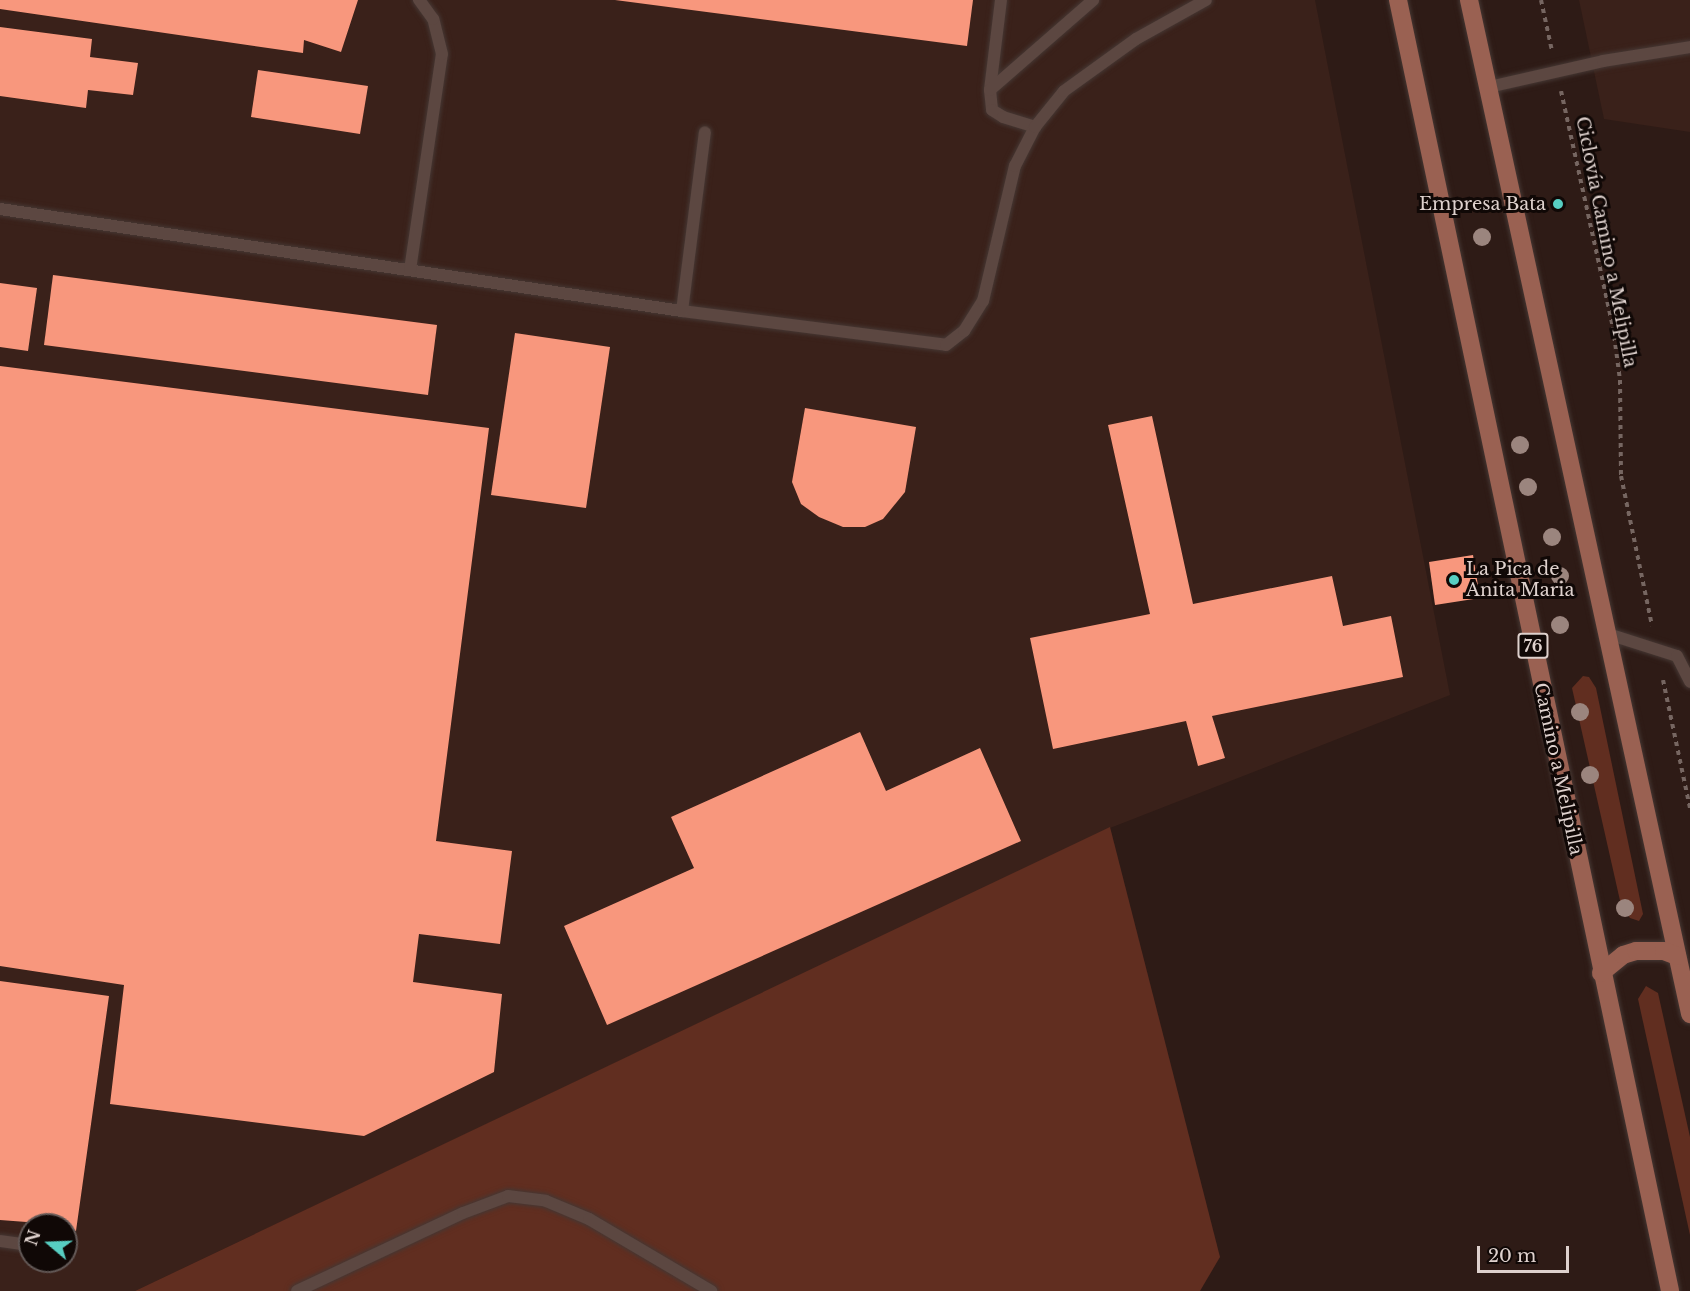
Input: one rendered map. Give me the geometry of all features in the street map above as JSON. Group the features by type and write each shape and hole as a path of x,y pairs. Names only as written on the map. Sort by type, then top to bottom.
{"main road":[{"name":"Camino a Melipilla","path":"1398,0 1601,974 1670,1291"},
{"path":"1470,0 1690,1014"},
{"path":"1601,974 1623,955 1636,951 1657,950 1677,956"}],"lane":[{"path":"410,270 442,54 433,19 419,0"},
{"path":"1001,0 990,90 992,110 1003,117 1035,128"},
{"path":"990,90 1093,0"},
{"path":"0,209 682,312 946,345 964,331 983,301 1015,166 1035,128 1064,91 1136,39 1206,0"},
{"path":"1489,87 1557,71 1690,47"},
{"path":"682,312 705,132"},
{"path":"1608,634 1677,656 1690,682"},
{"path":"297,1291 463,1213 508,1196 546,1201 589,1220 711,1291"},
{"path":"0,1241 18,1243"}],"path":[{"name":"Ciclovía Camino a Melipilla","path":"1541,0 1613,327 1620,380 1621,476 1690,808"}],"shaded area":[{"path":"0,0 1315,0 1450,695 1110,828 135,1291 0,1291"},
{"path":"1579,0 1690,0 1690,132 1604,119"},
{"path":"1583,676 1589,677 1596,688 1643,914 1639,921 1630,918 1621,905 1572,688"},
{"path":"1110,827 1220,1257 1200,1291 135,1291"},
{"path":"1646,986 1658,993 1690,1137 1690,1235 1638,999"}],"building":[{"path":"0,0 358,0 341,52 304,40 303,53 0,9"},
{"path":"615,0 973,0 967,46"},
{"path":"0,27 92,39 90,57 138,63 133,95 88,90 86,108 0,96"},
{"path":"258,70 368,86 360,134 251,117"},
{"path":"53,275 437,325 428,395 44,345"},
{"path":"0,283 37,288 28,351 0,347"},
{"path":"515,333 610,347 586,508 491,495"},
{"path":"0,366 489,428 436,841 512,851 500,944 419,934 413,982 502,994 494,1072 364,1136 110,1104 124,985 0,966"},
{"path":"805,408 916,427 905,492 883,519 865,527 843,527 819,517 801,504 792,482"},
{"path":"1152,416 1193,604 1332,576 1343,626 1391,616 1403,677 1212,716 1225,758 1198,766 1186,721 1053,749 1030,638 1150,614 1108,425"},
{"name":"La Pica de Anita Maria","path":"1473,555 1480,598 1435,605 1429,562"},
{"path":"860,732 886,791 980,748 1021,841 607,1025 564,926 694,868 671,817"},
{"path":"0,981 109,996 78,1217 78,1213 18,1213 18,1221 0,1220"}],"place":[{"name":"Empresa Bata","path":"1558,204"},
{"name":"La Pica de Anita Maria","path":"1454,580"}]}
